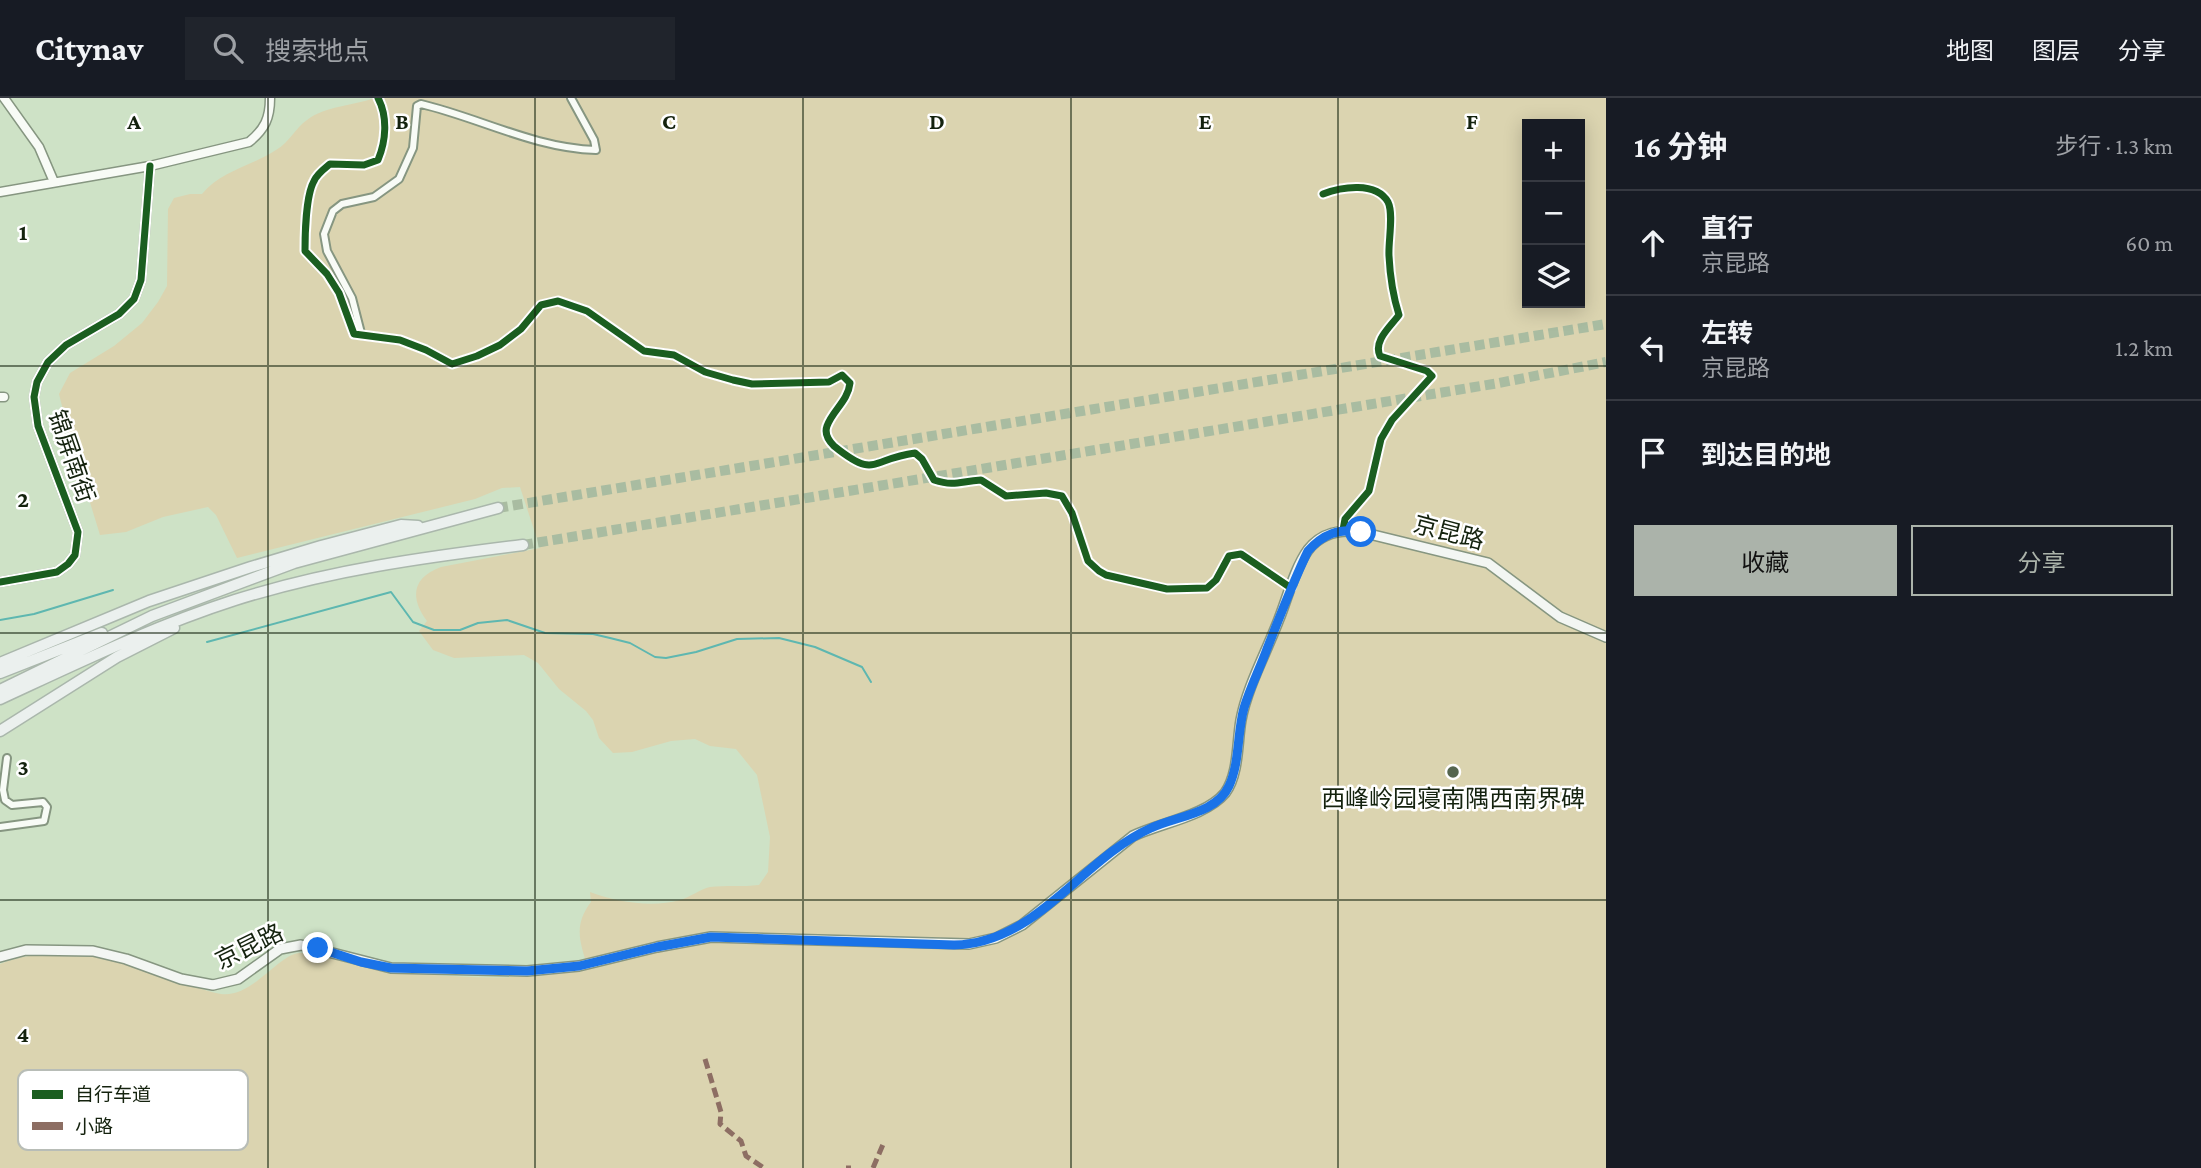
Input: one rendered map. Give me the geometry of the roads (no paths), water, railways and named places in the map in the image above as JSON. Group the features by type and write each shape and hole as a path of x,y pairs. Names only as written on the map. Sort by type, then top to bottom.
{"highway":[{"path":"0,673 294,563 498,508"},
{"path":"0,663 149,601 251,567 401,525 429,526"},
{"path":"6,690 125,640 235,600 360,568 523,545"},
{"path":"0,731 117,657 235,600"},
{"path":"0,699 6,690 152,616"}],"main road":[{"name":"京昆路","path":"0,957 26,950 93,951 126,959 181,979 213,985 238,979 280,949 294,945 309,946 391,968 527,971 579,966 711,937 969,944 996,938 1033,917 1133,836 1206,808 1223,795 1232,777 1245,706 1291,588 1308,551 1328,534 1343,530 1361,532 1488,564 1560,617 1606,637"}],"street":[{"path":"4,98 39,147 54,182"},
{"path":"0,192 150,166 249,142 267,123 270,98"},
{"path":"378,98 385,113 382,150 378,160 364,165 330,164 321,172 313,183 305,232 305,251 327,274 339,293 354,334 400,340 452,364 500,345 521,329 541,305 558,300 587,312 644,351 674,355 705,372 733,380 752,384 829,382 842,375 850,383 849,390 842,406 827,427 826,434 829,442 853,462 864,467 899,455 915,453 922,458 934,480 954,485 981,480 1006,496 1046,493 1062,496 1072,513 1088,561 1106,575 1167,589 1207,588 1216,580 1229,556 1241,554 1291,588"},
{"path":"362,333 352,298 327,251 324,234 333,211 342,204 374,197 399,179 413,148 417,106 421,104 433,107 552,146 596,150 594,140 571,98"},
{"name":"锦屏南街","path":"0,582 57,572 75,555 78,531 38,426 34,397 37,382 48,362 66,345 119,314 134,299 141,281 150,166"},
{"path":"1323,194 1337,188 1366,188 1379,193 1388,201 1389,255 1399,315 1379,342 1377,349 1380,356 1427,371 1432,376 1392,420 1381,439 1369,491 1345,519 1343,530"},
{"path":"0,827 44,821 47,807 43,802 12,805 5,800 3,790 7,758"}],"waterway":[{"path":"0,620 34,614 113,590"},
{"path":"207,642 391,592 413,622 434,630 460,630 478,623 507,620 545,633 593,634 610,638 630,643 655,657 666,658 737,639 779,638 815,647 862,667 871,682"}],"tunnel":[{"path":"498,508 1606,324"},
{"path":"523,545 1499,383 1606,362"}],"place":[{"name":"西峰岭园寝南隅西南界碑","path":"1453,772"}]}
